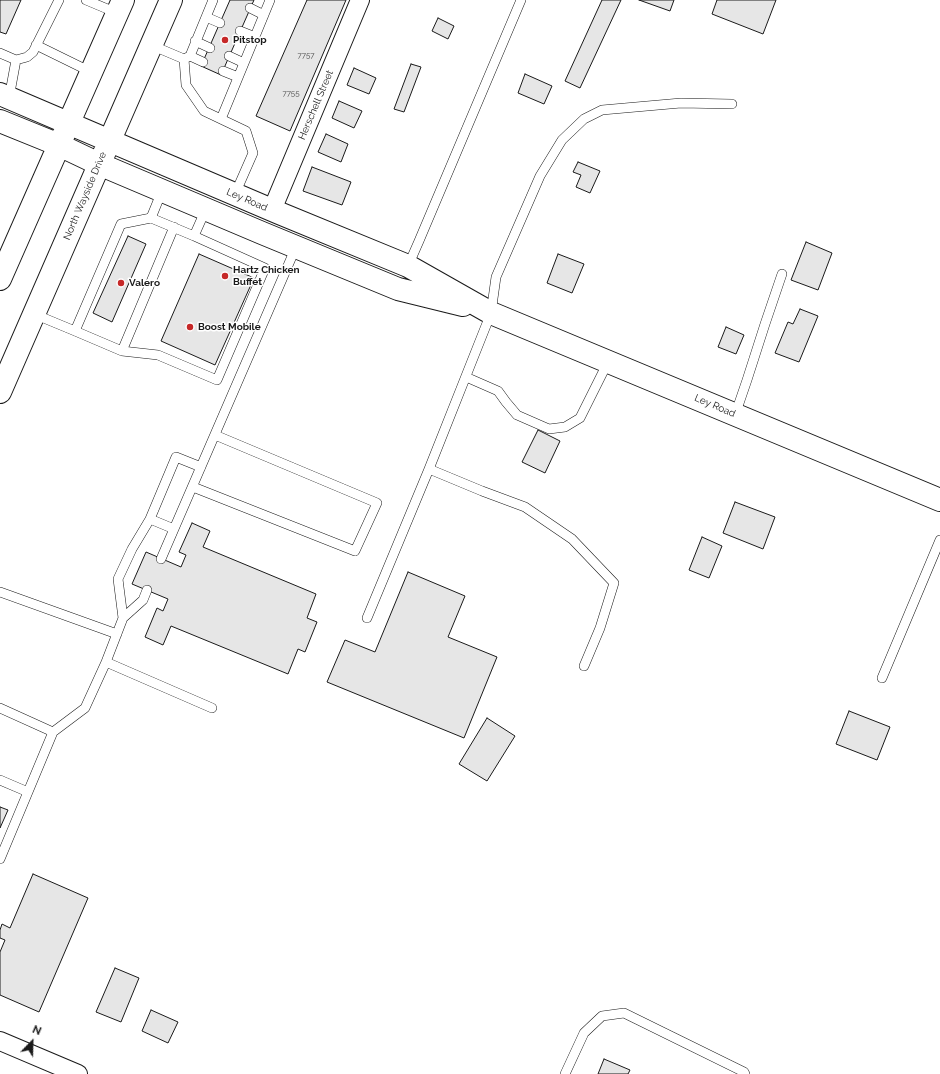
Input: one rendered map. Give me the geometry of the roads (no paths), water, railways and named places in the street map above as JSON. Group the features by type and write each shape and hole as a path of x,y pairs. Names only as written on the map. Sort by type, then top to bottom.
{"main road":[{"name":"North Wayside Drive","path":"0,392 171,0"},
{"path":"0,279 120,7"},
{"name":"Ley Road","path":"4,96 408,266 491,313 940,500"},
{"name":"Ley Road","path":"0,121 398,289 491,313"},
{"path":"398,289 408,266"}],"street":[{"name":"Herschell Street","path":"272,210 360,0"},
{"path":"0,1041 78,1074"}],"lane":[{"path":"0,53 16,60 27,57 33,52 59,0"},
{"path":"86,0 120,7"},
{"path":"213,0 187,57 186,85 204,111 246,131 253,153 235,194"},
{"path":"221,119 270,0"},
{"path":"408,266 520,0"},
{"path":"250,8 264,15"},
{"path":"206,17 220,24"},
{"path":"240,32 254,37"},
{"path":"195,42 210,48"},
{"path":"36,45 91,72"},
{"path":"151,45 203,62"},
{"path":"229,56 244,63"},
{"path":"4,96 16,60"},
{"path":"223,71 238,78"},
{"path":"367,618 429,469 491,313 496,277 540,176 562,140 584,119 602,110 681,103 732,104"},
{"path":"151,218 162,190"},
{"path":"194,236 206,209"},
{"path":"34,314 122,351 158,355 217,380 265,268 151,218 121,224 75,331"},
{"path":"122,351 174,227"},
{"path":"161,559 296,247"},
{"path":"735,415 782,274"},
{"path":"466,377 498,391 517,415 549,429 565,428 580,418 608,362"},
{"path":"193,487 355,551 376,503 215,435"},
{"path":"123,618 118,578 132,548 150,520 176,457 201,467"},
{"path":"429,469 525,507 572,539 614,583 600,628 584,666"},
{"path":"150,520 174,529"},
{"path":"882,678 940,540"},
{"path":"0,859 53,732 85,708 106,662 123,618 143,600 147,590"},
{"path":"0,592 117,634"},
{"path":"106,662 212,708"},
{"path":"0,708 53,732"},
{"path":"0,780 28,792"},
{"path":"566,1074 584,1033 602,1016 624,1013 744,1072 745,1074"}],"place":[{"name":"Pitstop","path":"225,40"},
{"name":"Hartz Chicken Buffet","path":"225,276"},
{"name":"Valero","path":"121,283"},
{"name":"Boost Mobile","path":"190,327"}]}
